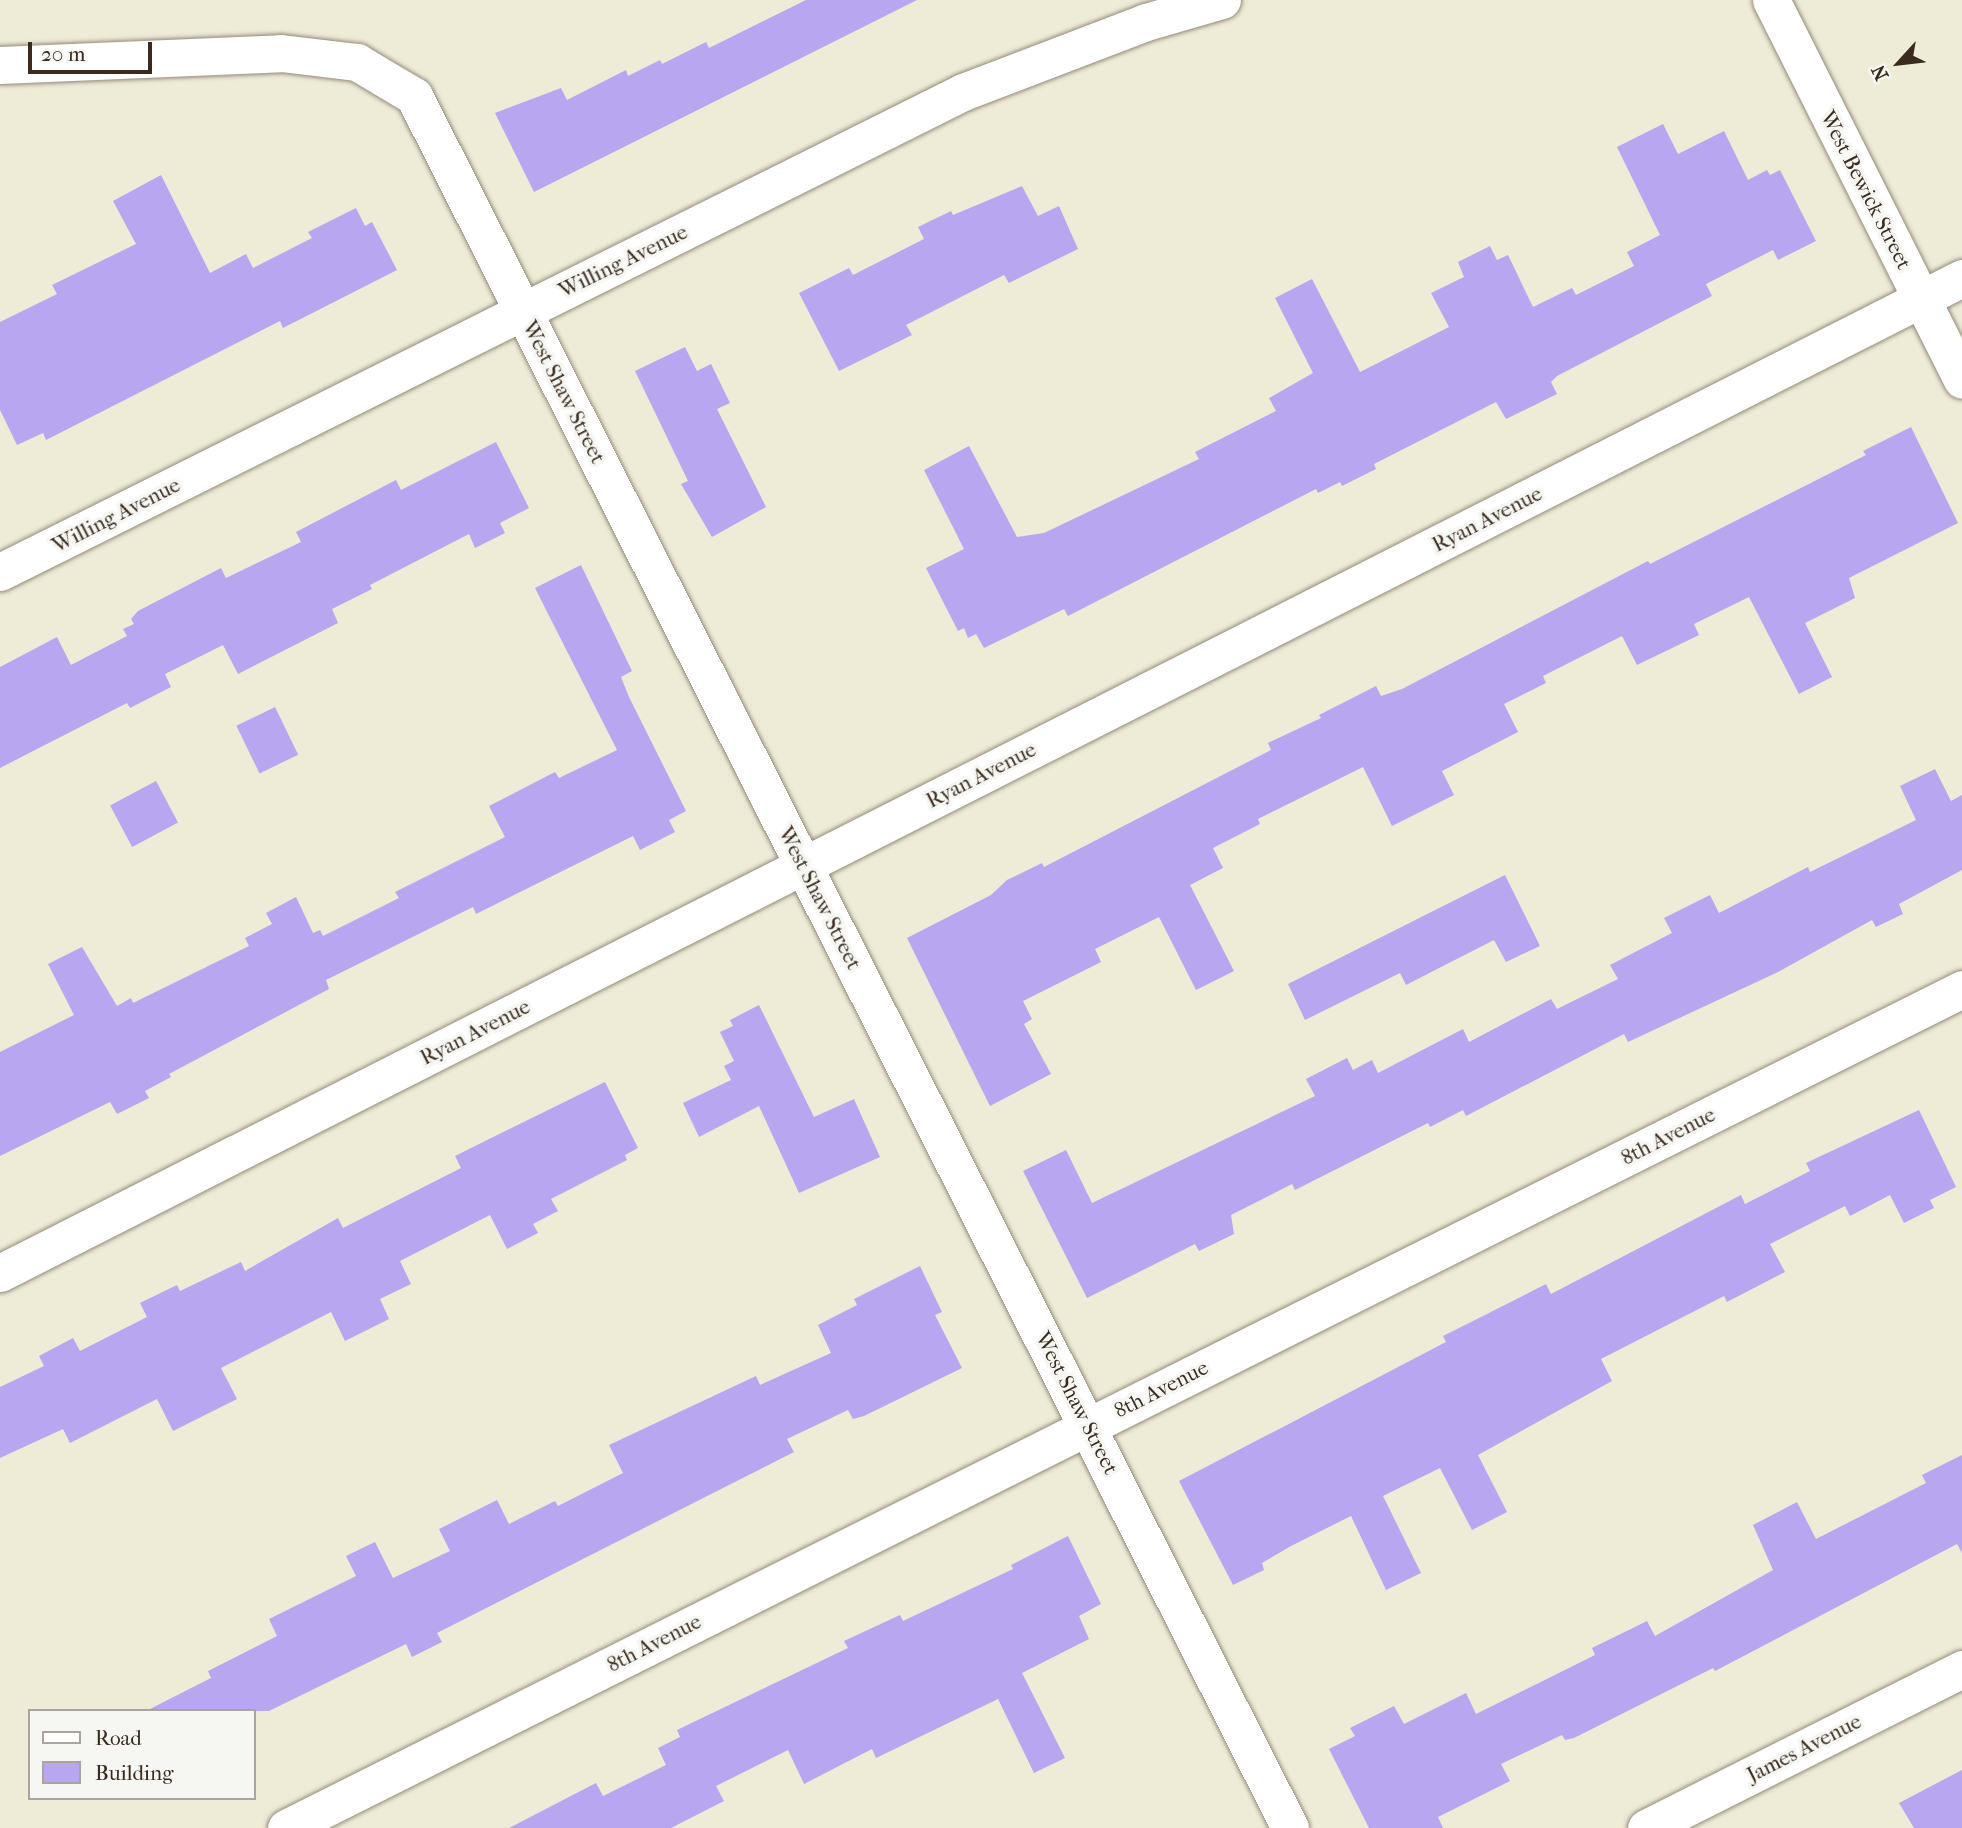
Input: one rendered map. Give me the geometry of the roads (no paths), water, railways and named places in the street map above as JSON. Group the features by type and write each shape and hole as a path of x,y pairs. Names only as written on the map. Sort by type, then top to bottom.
{"street":[{"name":"Willing Avenue","path":"0,572 963,92 1146,22 1222,0"},
{"name":"West Bewick Street","path":"1770,0 1962,380"},
{"name":"West Shaw Street","path":"0,65 281,52 357,62 414,96 1290,1828"},
{"name":"Ryan Avenue","path":"0,1273 1962,278"},
{"name":"8th Avenue","path":"286,1828 1962,989"},
{"name":"James Avenue","path":"1646,1828 1962,1669"}]}
